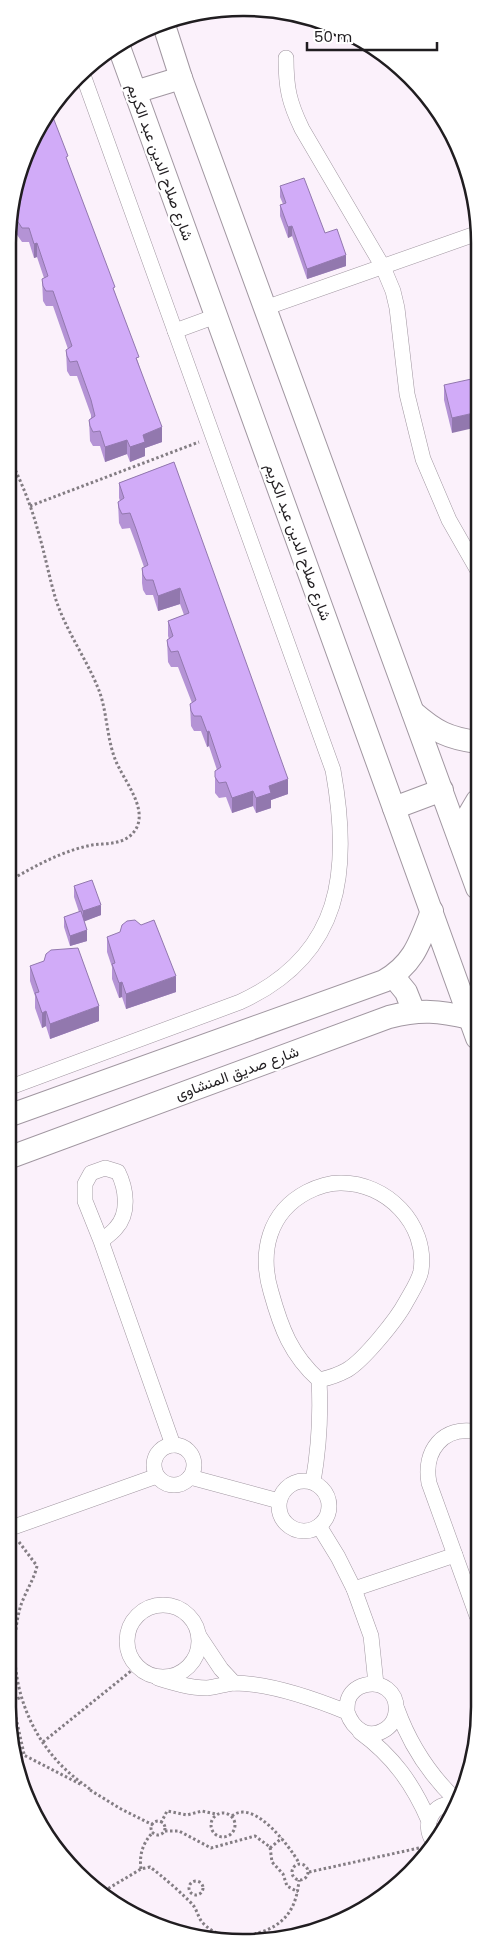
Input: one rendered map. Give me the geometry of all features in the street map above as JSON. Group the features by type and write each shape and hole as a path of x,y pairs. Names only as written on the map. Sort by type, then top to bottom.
{"main road":[{"path":"166,30 181,78 471,869"},
{"name":"شارع صلاح الدين عبد الكريم","path":"121,53 471,1020"},
{"path":"135,92 181,78"},
{"path":"413,712 432,728 453,738 471,741"},
{"path":"394,808 442,790"},
{"path":"460,840 471,812"},
{"path":"16,1113 384,981 394,976 406,966 413,955 432,911"},
{"path":"394,976 406,992 414,1012"},
{"name":"شارع صديق المنشاوى","path":"16,1155 389,1017 414,1012 436,1011 471,1027"}],"street":[{"path":"286,58 286,82 292,107 302,129 383,267 392,291 397,308 407,394 423,459 448,520 471,558"},
{"path":"16,1085 240,1002 266,989 289,972 315,942 325,925 332,906 341,867 340,821 333,770 85,81"},
{"path":"265,308 471,237"},
{"path":"175,330 216,316"},
{"path":"129,1043 138,1069"},
{"path":"313,1482 319,1449 321,1414 319,1380 303,1366 291,1349 274,1305 268,1282 266,1259 270,1236 279,1215 295,1198 316,1187 339,1183 363,1185 384,1195 402,1210 415,1228 422,1250 421,1273 406,1304 386,1332 349,1369 335,1376 319,1380"},
{"path":"101,1241 173,1446"},
{"path":"471,1431 456,1432 444,1437 434,1446 429,1458 427,1471 429,1483 471,1597"},
{"path":"173,1446 185,1449 194,1465 186,1481 173,1485 167,1484 157,1476 154,1462 157,1456 167,1447 173,1446"},
{"path":"16,1525 157,1476"},
{"path":"190,1476 279,1500"},
{"path":"296,1482 313,1482 326,1494 329,1503 325,1520 311,1530 302,1532 294,1530 286,1525 278,1510 282,1492 296,1482"},
{"path":"319,1526 338,1557 354,1589 371,1636 376,1684"},
{"path":"354,1589 455,1555"},
{"path":"234,1684 221,1669 199,1636 193,1620 180,1609 163,1604 147,1608 134,1619 127,1635 128,1652 136,1667 146,1674 182,1686 208,1688 234,1684 294,1694 323,1702 347,1712"},
{"path":"158,1678 175,1676 189,1667 198,1653 199,1636"},
{"path":"426,1841 428,1821 420,1799 398,1766 350,1722 347,1712 348,1700 354,1690 364,1685 376,1684 387,1689 394,1698 404,1728 423,1762 452,1795"},
{"path":"357,1730 367,1734 378,1733 387,1728 394,1720 397,1710"},
{"path":"428,1821 433,1812 442,1805 448,1805"}],"path":[{"path":"30,506 213,437"},
{"path":"16,473 30,506 57,602 78,648 91,670 100,694 115,758 123,778 138,804 139,820 132,834 122,841 61,854 16,876"},
{"path":"16,1538 37,1566 20,1608 16,1629"},
{"path":"43,1742 136,1667"},
{"path":"16,1675 25,1708 43,1742 64,1768 91,1790"},
{"path":"16,1699 22,1697"},
{"path":"18,1730 24,1755 152,1825"},
{"path":"161,1823 167,1811 188,1815 202,1811 216,1814 227,1813 232,1816 236,1826 230,1836 225,1838 214,1834 211,1823 216,1814"},
{"path":"232,1816 236,1812 249,1814 261,1819 282,1838 300,1863 306,1865 308,1872 306,1878 299,1880 294,1878 292,1874 294,1866 300,1863"},
{"path":"152,1825 156,1822 161,1823 165,1827 165,1831"},
{"path":"141,1869 140,1861 143,1845 153,1832 152,1825"},
{"path":"153,1832 159,1835 165,1831 180,1831 211,1848 252,1836 270,1848 272,1862 284,1874 287,1886 298,1892"},
{"path":"270,1848 282,1838"},
{"path":"308,1872 423,1846"},
{"path":"108,1889 145,1867 152,1868 194,1906 200,1921 214,1932"},
{"path":"257,1933 275,1926 286,1918 294,1907 299,1880"},
{"path":"184,1897 192,1883 196,1882 202,1885 198,1895 190,1893 189,1889"}],"building":[{"path":"54,119 115,287 113,288 139,357 136,358 162,427 143,435 145,442 130,447 127,440 105,447 100,431 93,432 89,420 95,416 91,400 77,361 70,362 67,356 66,350 72,346 53,291 46,291 43,286 42,279 48,276 37,243 34,244 29,228 22,228 18,221 18,214 28,170"},
{"path":"304,178 325,233 337,229 346,255 307,269 292,226 288,227 280,205 286,203 280,186"},
{"path":"471,379 471,414 452,418 444,385"},
{"path":"174,462 288,779 269,786 271,793 256,798 253,791 232,798 226,782 219,783 215,777 215,771 221,767 209,731 207,732 201,716 194,716 191,711 190,704 196,700 178,651 171,652 167,640 173,636 168,621 189,613 180,588 158,596 153,580 146,580 142,568 148,565 130,513 122,514 119,508 118,502 124,498 119,483"},
{"path":"92,880 101,905 83,911 74,886"},
{"path":"81,911 87,930 70,936 64,917"},
{"path":"135,920 141,925 154,920 176,976 126,994 122,982 119,983 112,964 115,963 107,937 120,932 122,925 127,921"},
{"path":"78,948 99,1006 50,1024 46,1011 42,1013 35,993 39,992 30,966 44,961 46,954 51,950"}]}
